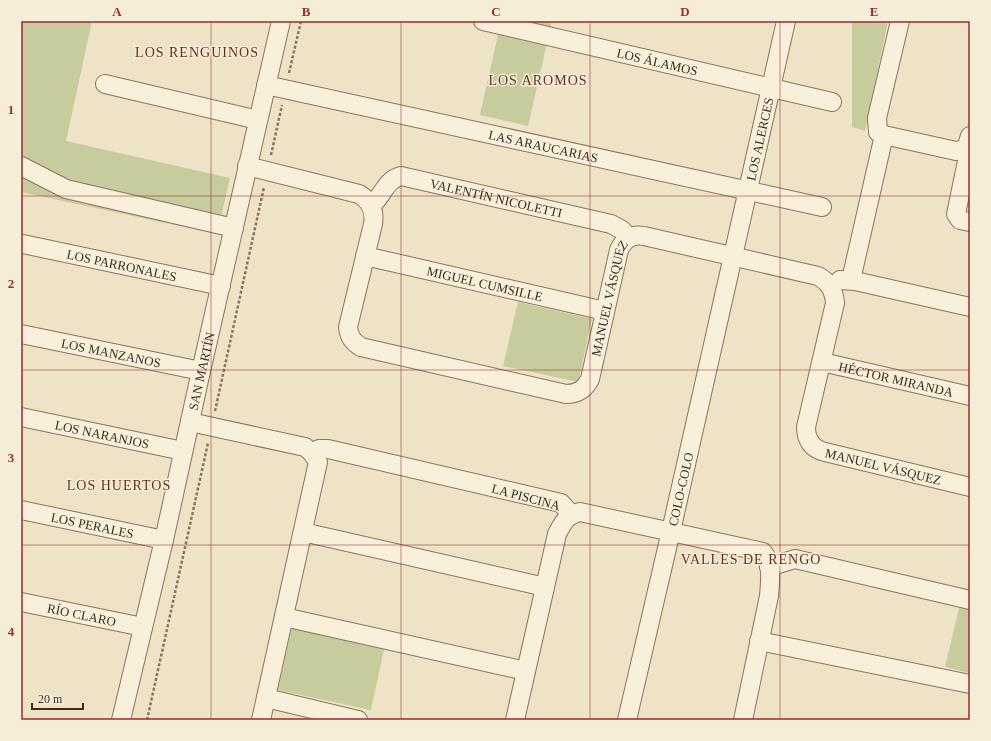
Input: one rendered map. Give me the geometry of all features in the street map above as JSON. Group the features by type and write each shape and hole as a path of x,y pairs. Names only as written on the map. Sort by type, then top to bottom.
{"street":[{"name":"SAN MARTÍN","path":"121,720 164,540 280,21"},
{"name":"LOS ÁLAMOS","path":"484,21 832,102"},
{"name":"LOS ALERCES","path":"733,258 786,21"},
{"path":"900,21 877,118 878,132 884,135 956,151 968,142"},
{"path":"105,84 258,120"},
{"name":"LAS ARAUCARIAS","path":"266,85 822,207"},
{"path":"851,280 884,135"},
{"path":"968,142 967,161 956,214 960,220 970,222"},
{"path":"21,166 66,189 234,228"},
{"path":"247,166 359,194 371,206"},
{"name":"VALENTÍN NICOLETTI","path":"371,206 379,198 390,181 401,176 611,224 622,230 628,238"},
{"name":"MANUEL VÁSQUEZ","path":"371,206 374,218 348,328 350,337 356,345 520,384 566,394 576,393 585,388 590,379 619,250 628,238 639,235 733,258 818,276 828,283 835,295 835,303 806,426 808,438 814,448 825,452 970,487"},
{"name":"LOS PARRONALES","path":"23,244 221,286"},
{"name":"MIGUEL CUMSILLE","path":"365,256 605,311"},
{"name":"COLO-COLO","path":"627,720 672,531 733,258"},
{"path":"828,283 841,280 851,280 970,307"},
{"name":"LOS MANZANOS","path":"21,334 201,371"},
{"name":"HÉCTOR MIRANDA","path":"822,362 970,396"},
{"name":"LOS NARANJOS","path":"21,417 184,451"},
{"path":"190,422 305,447 312,453 318,462 261,720"},
{"name":"LA PISCINA","path":"312,453 319,449 328,449 561,503 571,514 580,512 763,552 769,567"},
{"name":"LOS PERALES","path":"21,510 164,540"},
{"path":"515,720 557,534 564,520 571,514"},
{"path":"303,532 545,587"},
{"path":"743,720 768,596 771,576 769,567 795,559 970,600"},
{"name":"RÍO CLARO","path":"21,602 143,627"},
{"path":"284,617 526,671"},
{"path":"759,641 970,684"},
{"path":"266,698 358,720"}],"path":[{"path":"147,720 301,21"}],"green space":[{"path":"21,21 92,21 66,141 230,178 217,234 21,192"},
{"path":"501,21 552,21 528,126 480,115"},
{"path":"852,21 888,21 865,131 852,127"},
{"path":"518,302 592,319 578,382 503,366"},
{"path":"960,604 970,606 970,673 945,667"},
{"path":"292,625 385,645 371,710 278,690"}],"district":[{"name":"LOS RENGUINOS","path":"197,52"},
{"name":"LOS AROMOS","path":"538,80"},
{"name":"LOS HUERTOS","path":"119,485"},
{"name":"VALLES DE RENGO","path":"751,559"}]}
